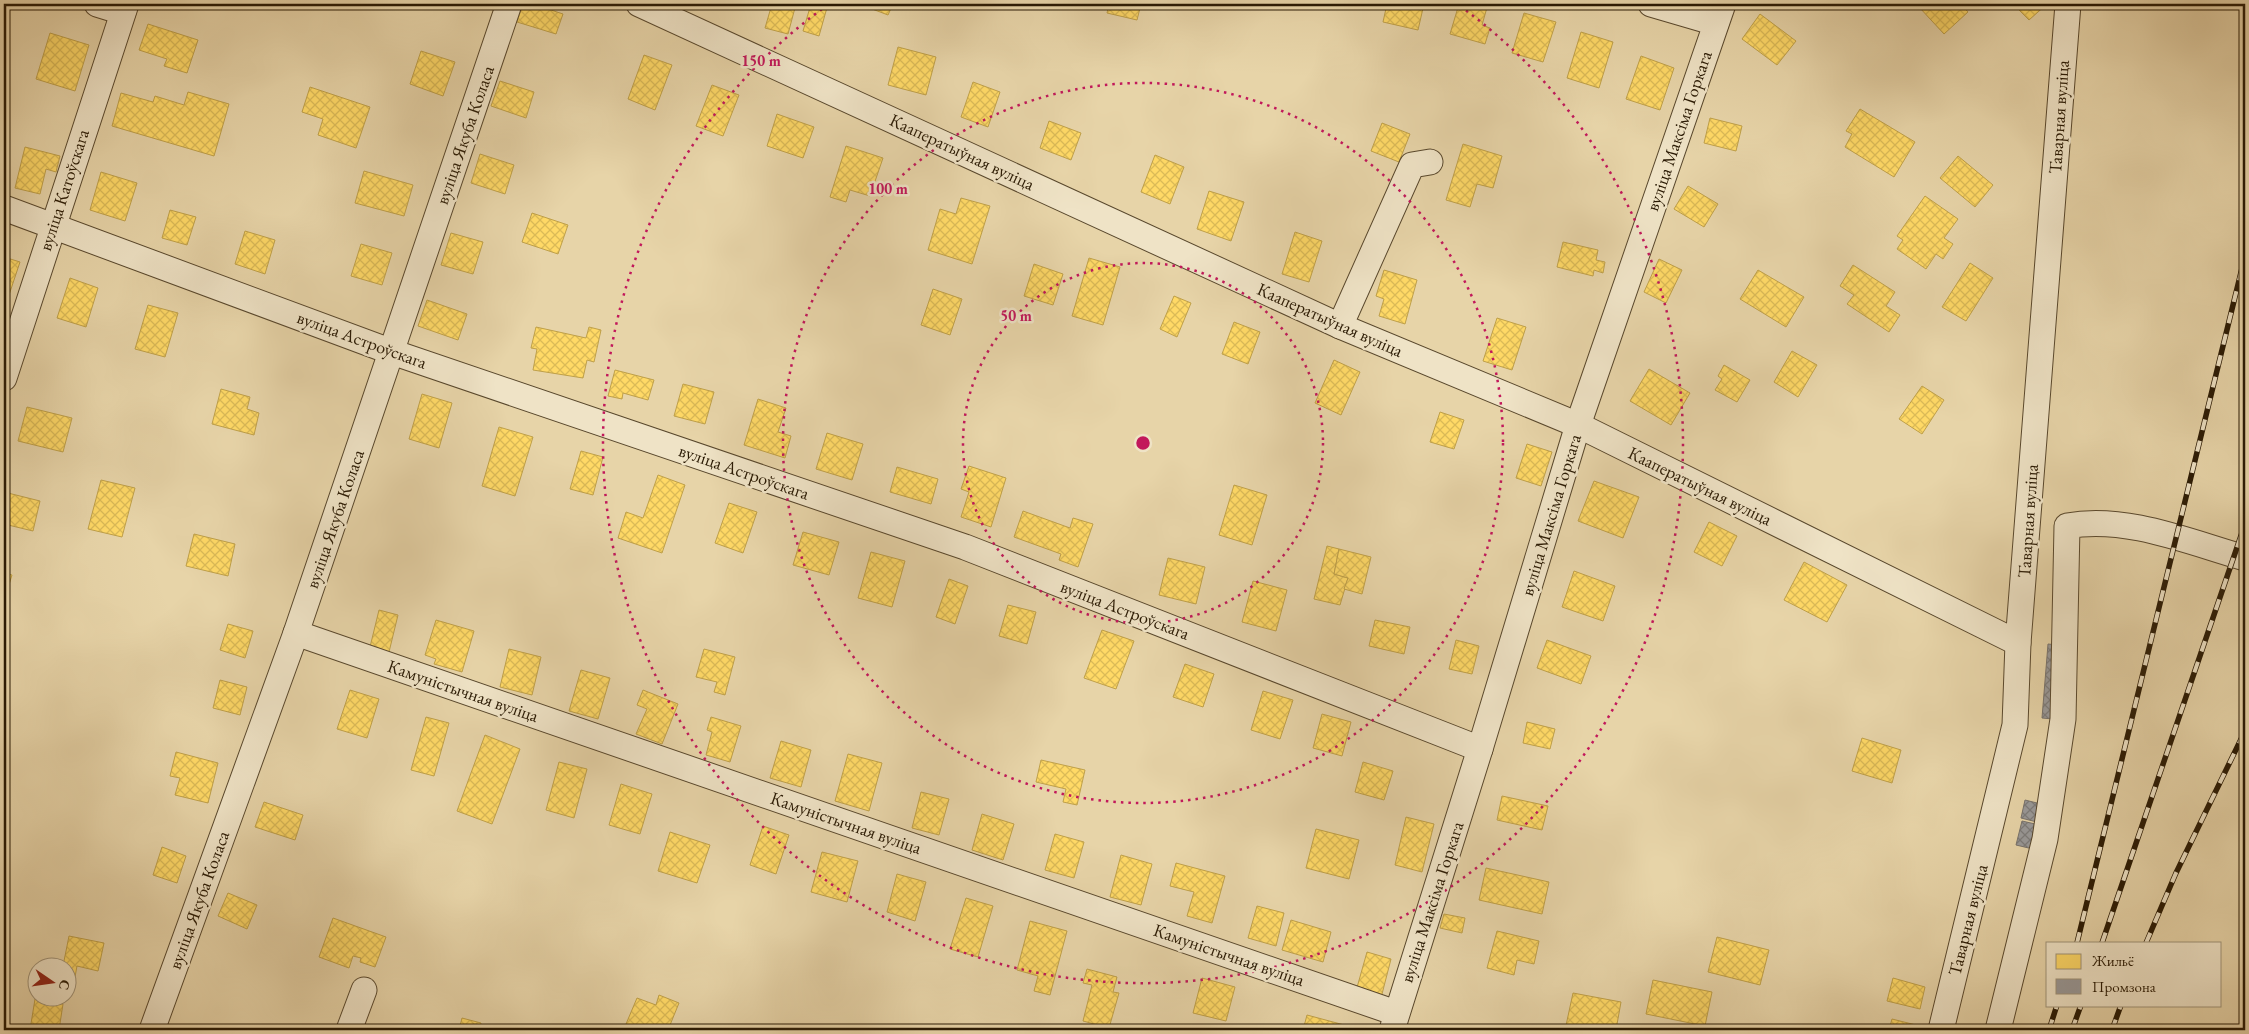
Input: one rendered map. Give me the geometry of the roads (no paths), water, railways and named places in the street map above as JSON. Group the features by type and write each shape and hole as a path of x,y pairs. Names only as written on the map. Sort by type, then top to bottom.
{"street":[{"path":"97,4 125,8"},
{"name":"вуліца Якуба Коласа","path":"152,1030 296,633 509,4"},
{"name":"Кааператыўная вуліца","path":"639,4 1340,326 1578,425 2018,643"},
{"path":"1651,4 1719,14"},
{"name":"Таварная вуліца","path":"1941,1030 2015,725 2018,643 2068,4"},
{"name":"вуліца Катоўскага","path":"4,378 125,8"},
{"name":"вуліца Максіма Горкага","path":"1394,1021 1480,749 1578,425 1719,14"},
{"path":"1340,326 1412,165 1430,162"},
{"name":"вуліца Астроўскага","path":"4,208 53,224 392,352 965,547 1480,749"},
{"path":"1998,1030 2045,839 2063,719 2067,526 2080,524 2130,526 2245,558"},
{"name":"Камуністычная вуліца","path":"296,633 1394,1021"},
{"path":"349,1030 364,990"}],"railway":[{"path":"2077,942 2245,256"},
{"path":"2102,942 2245,524"},
{"path":"2146,942 2176,873 2245,731"},
{"path":"2049,1030 2057,1006"},
{"path":"2072,1030 2081,1006"},
{"path":"2112,1030 2121,1006"}]}
